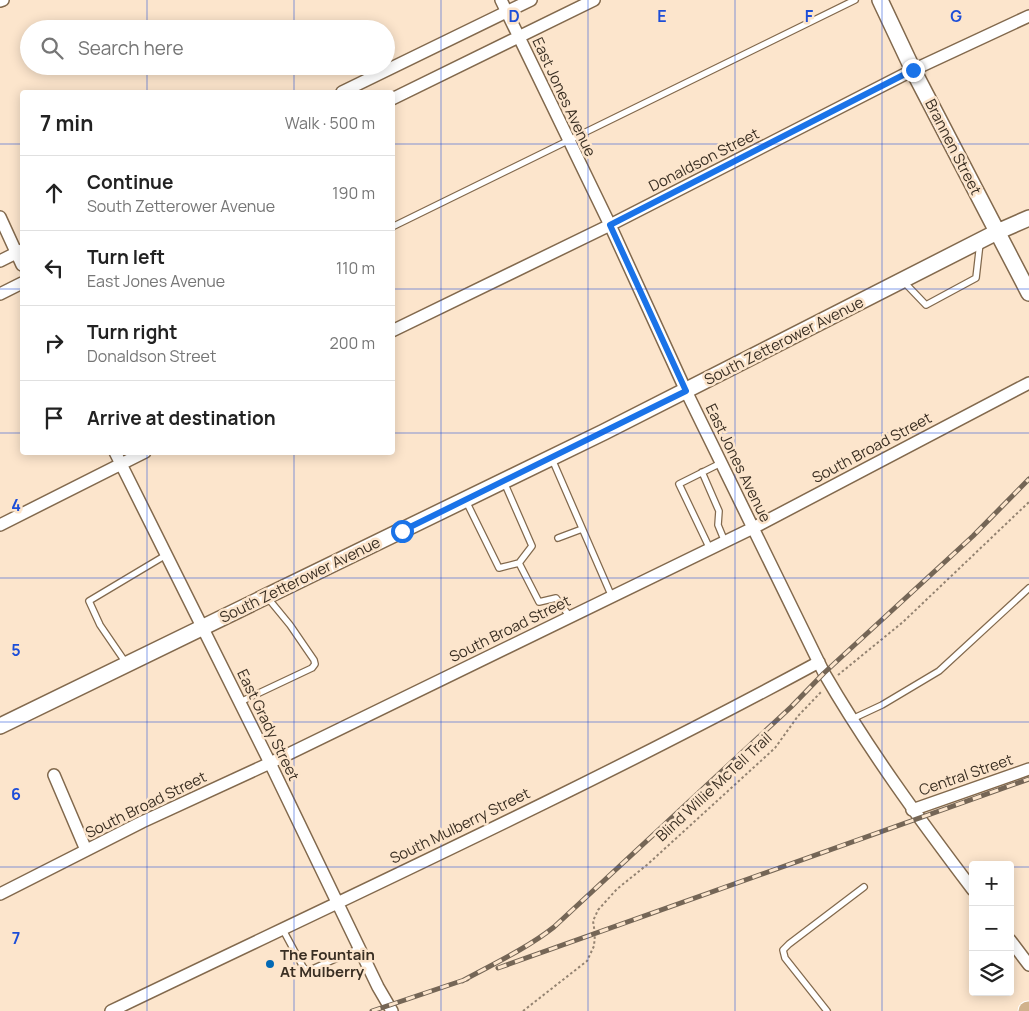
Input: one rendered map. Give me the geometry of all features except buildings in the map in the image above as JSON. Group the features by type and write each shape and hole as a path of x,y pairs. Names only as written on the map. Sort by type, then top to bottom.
{"street":[{"name":"East Jones Avenue","path":"501,0 610,225 686,391 830,683 912,810 969,885"},
{"path":"395,66 531,0"},
{"path":"395,99 594,0"},
{"name":"Brannen Street","path":"880,0 913,70 1029,292"},
{"name":"Donaldson Street","path":"395,330 610,225 913,70 1029,16"},
{"path":"346,90 377,75"},
{"path":"0,217 20,251 0,261"},
{"name":"South Zetterower Avenue","path":"0,726 466,500 686,391 997,232 1029,218"},
{"path":"0,294 20,284"},
{"name":"South Broad Street","path":"0,894 142,822 270,763 725,542 1029,383"},
{"name":"East Grady Street","path":"116,455 240,702 378,987 392,1011"},
{"path":"0,525 139,455"},
{"name":"South Mulberry Street","path":"111,1011 587,782 714,719 819,662"},
{"name":"Central Street","path":"912,810 1029,769"},
{"path":"54,775 86,850"},
{"path":"1014,945 1029,965"}],"lane":[{"path":"395,226 855,0"},
{"path":"902,280 926,305 976,278 980,241"},
{"path":"551,458 612,597"},
{"path":"710,549 679,484 721,463"},
{"path":"702,472 719,511 718,525 725,542"},
{"path":"466,500 499,568 519,563 532,546 503,481"},
{"path":"558,538 582,529"},
{"path":"127,664 100,625 89,601 166,555"},
{"path":"519,563 539,602 556,598 570,616"},
{"path":"852,719 882,705 939,671 1029,588"},
{"path":"240,702 312,668 315,664 290,625 267,596"},
{"path":"827,1011 785,958 784,950 788,944 864,887"},
{"path":"282,928 303,967 308,971 360,948"}],"path":[{"name":"Blind Willie McTell Trail","path":"523,1011 587,961 592,955 595,934 593,921 598,910 617,889 648,864 775,748 798,716 830,683 903,622 1029,502"}],"railway":[{"path":"462,981 521,949 554,927 973,536 1029,479"},
{"path":"498,968 1029,779"},
{"path":"372,1011 467,979"}],"place":[{"name":"The Fountain At Mulberry","path":"270,964"}],"route":[{"path":"402,531 686,391 610,225 913,70"}]}
